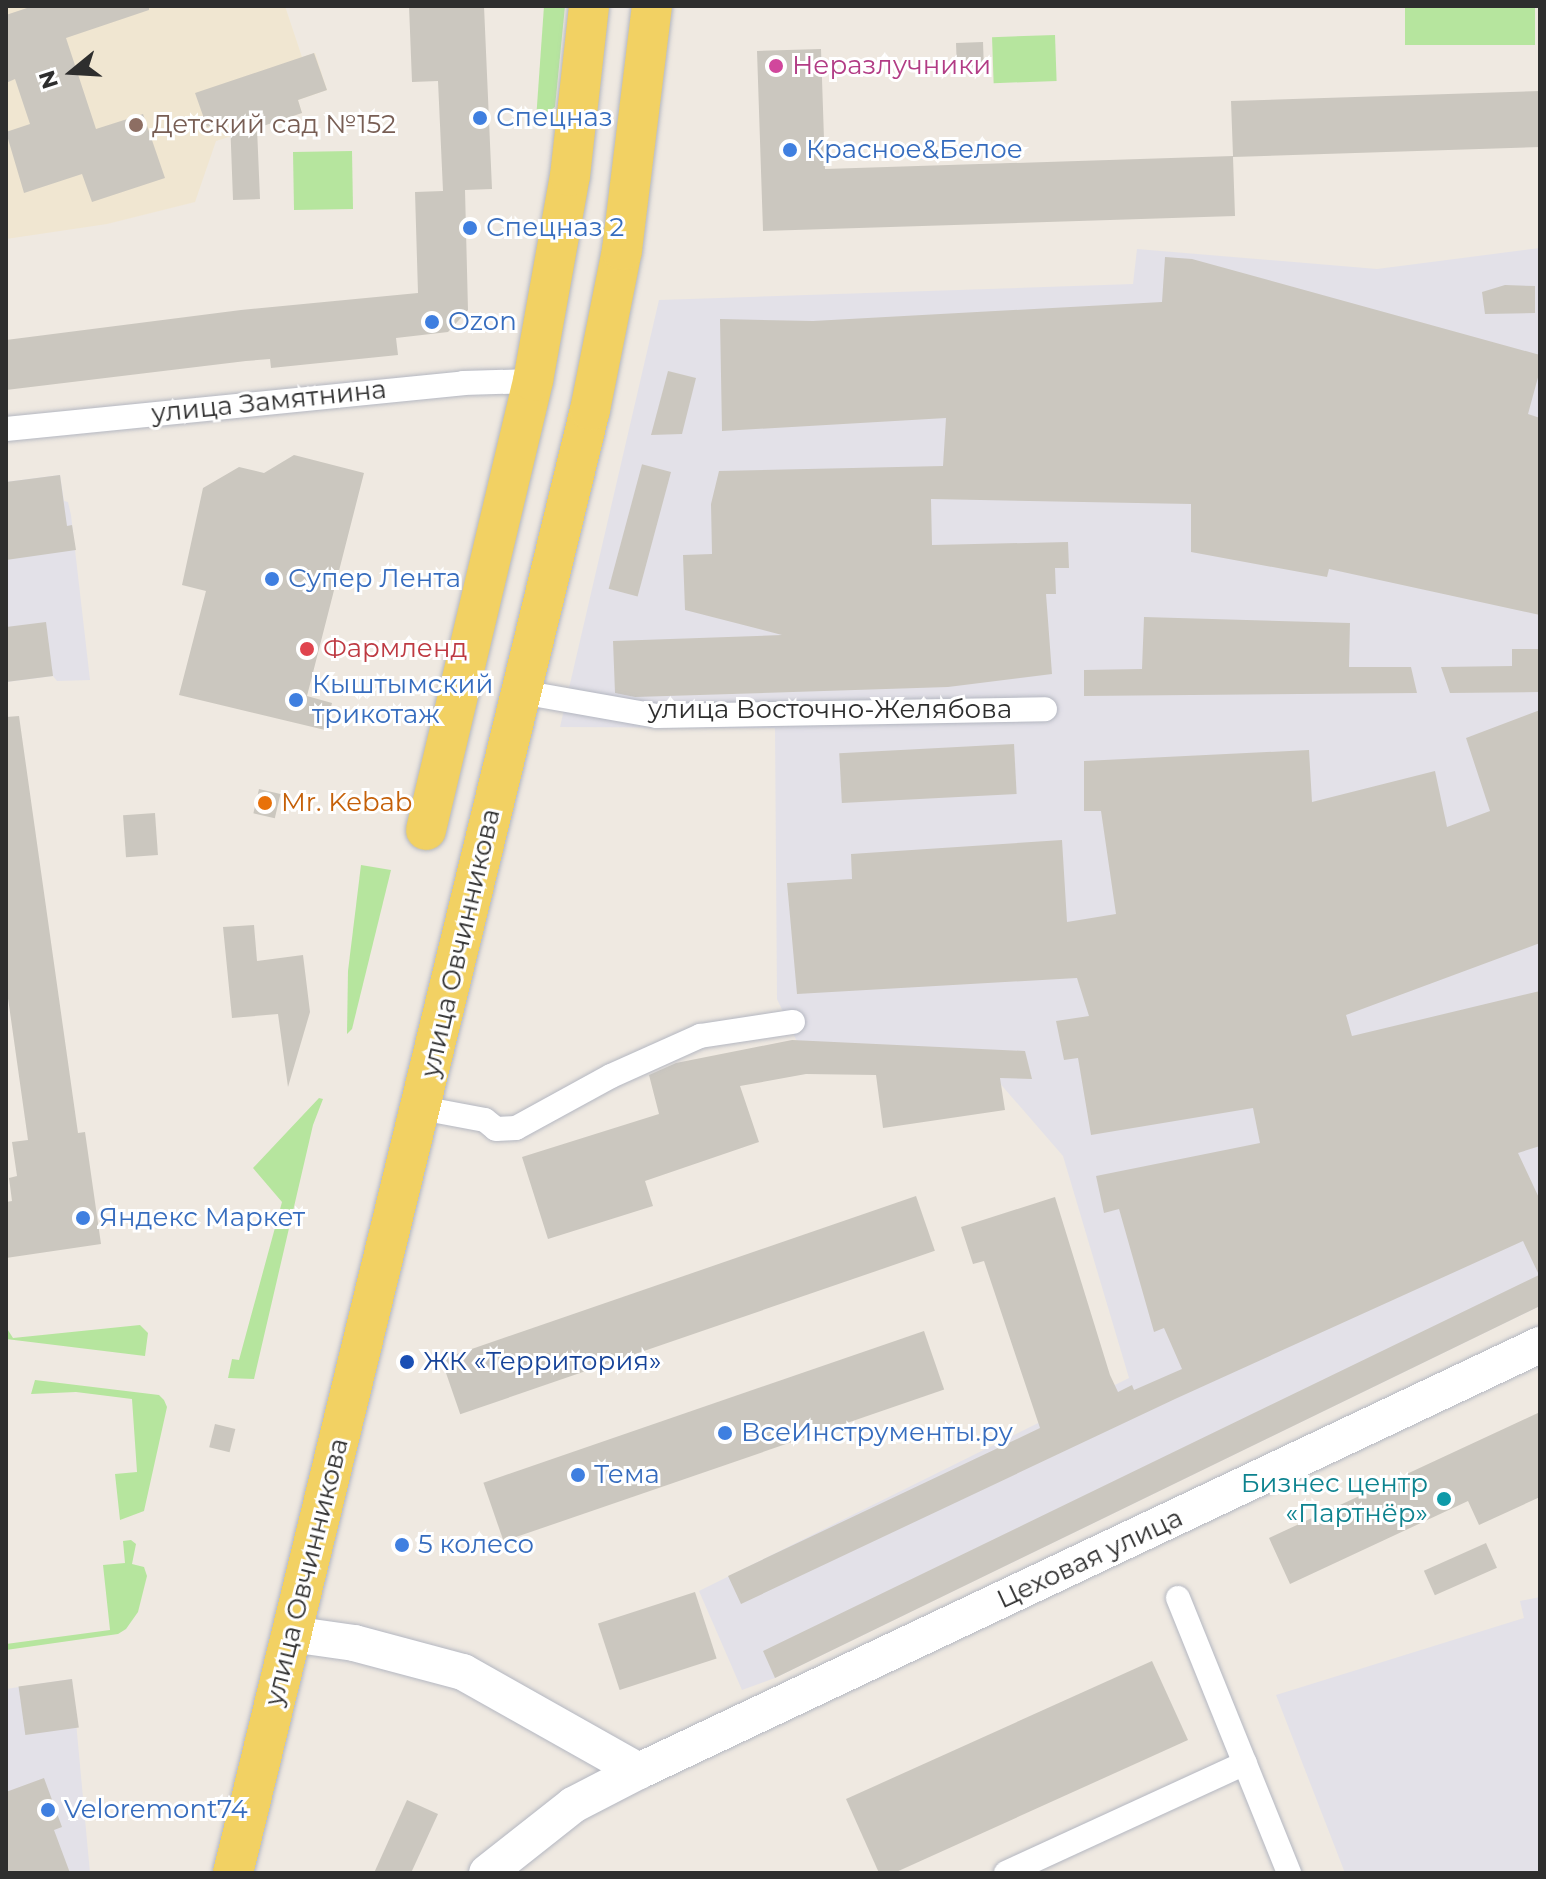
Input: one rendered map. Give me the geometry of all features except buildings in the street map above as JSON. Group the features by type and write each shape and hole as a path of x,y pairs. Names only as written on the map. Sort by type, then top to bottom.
{"main road":[{"path":"426,830 533,381 570,176 589,6"},
{"name":"улица Овчинникова","path":"233,1873 590,410 622,250 652,6"},
{"name":"Цеховая улица","path":"487,1873 573,1805 639,1771 1540,1345"},
{"path":"291,1634 354,1643 463,1672 639,1771"}],"street":[{"name":"улица Замятнина","path":"6,429 463,383 533,381"},
{"name":"улица Восточно-Желябова","path":"521,692 657,716 1045,709"},
{"path":"421,1108 485,1120 496,1129 516,1128 611,1076 700,1036 793,1022"},
{"path":"1178,1598 1289,1873"},
{"path":"1006,1873 1245,1763"}],"shaded area":[{"name":"Детский сад №152","path":"6,6 285,6 302,57 315,53 327,90 298,100 302,113 216,141 195,202 107,224 6,239"},
{"path":"1540,248 1540,1306 775,1678 742,1690 699,1591 1129,1378 1063,1156 991,1073 808,1065 777,999 775,728 560,727 659,300 1133,284 1137,249 1377,269"},
{"path":"60,475 64,501 68,502 71,515 90,680 57,681 53,676 6,682 6,482"},
{"path":"1540,1597 1540,1873 1345,1873 1276,1695 1524,1618 1520,1601"},
{"path":"72,1679 90,1873 6,1873 6,1689"}],"green space":[{"path":"544,6 565,6 555,107 536,120"},
{"path":"1405,6 1535,6 1535,45 1405,45"},
{"path":"1055,35 1057,81 994,83 992,37"},
{"path":"352,151 353,209 294,210 293,152"},
{"path":"361,865 391,870 352,1029 347,1034 348,971"},
{"path":"319,1098 323,1099 313,1125 254,1379 228,1378 232,1359 239,1360 282,1202 253,1168"},
{"path":"140,1325 148,1333 145,1356 6,1339 6,1327 13,1338"},
{"path":"35,1380 159,1395 164,1400 167,1407 144,1511 120,1520 115,1474 137,1472 132,1399 76,1392 31,1394"},
{"path":"131,1540 136,1544 132,1564 144,1567 147,1576 138,1612 126,1629 118,1634 6,1650 6,1644 110,1630 103,1565 125,1563 123,1541"}],"place":[{"name":"Неразлучники","path":"776,66"},
{"name":"Спецназ","path":"480,118"},
{"name":"Детский сад №152","path":"136,125"},
{"name":"Красное&Белое","path":"790,150"},
{"name":"Спецназ 2","path":"470,228"},
{"name":"Ozon","path":"432,322"},
{"name":"Супер Лента","path":"272,579"},
{"name":"Фармленд","path":"307,649"},
{"name":"Кыштымский трикотаж","path":"296,700"},
{"name":"Mr. Kebab","path":"265,803"},
{"name":"Яндекс Маркет","path":"83,1218"},
{"name":"ЖК «Территория»","path":"407,1362"},
{"name":"ВсеИнструменты.ру","path":"725,1433"},
{"name":"Тема","path":"578,1475"},
{"name":"Бизнес центр «Партнёр»","path":"1444,1499"},
{"name":"5 колесо","path":"402,1545"},
{"name":"Veloremont74","path":"48,1810"}]}
